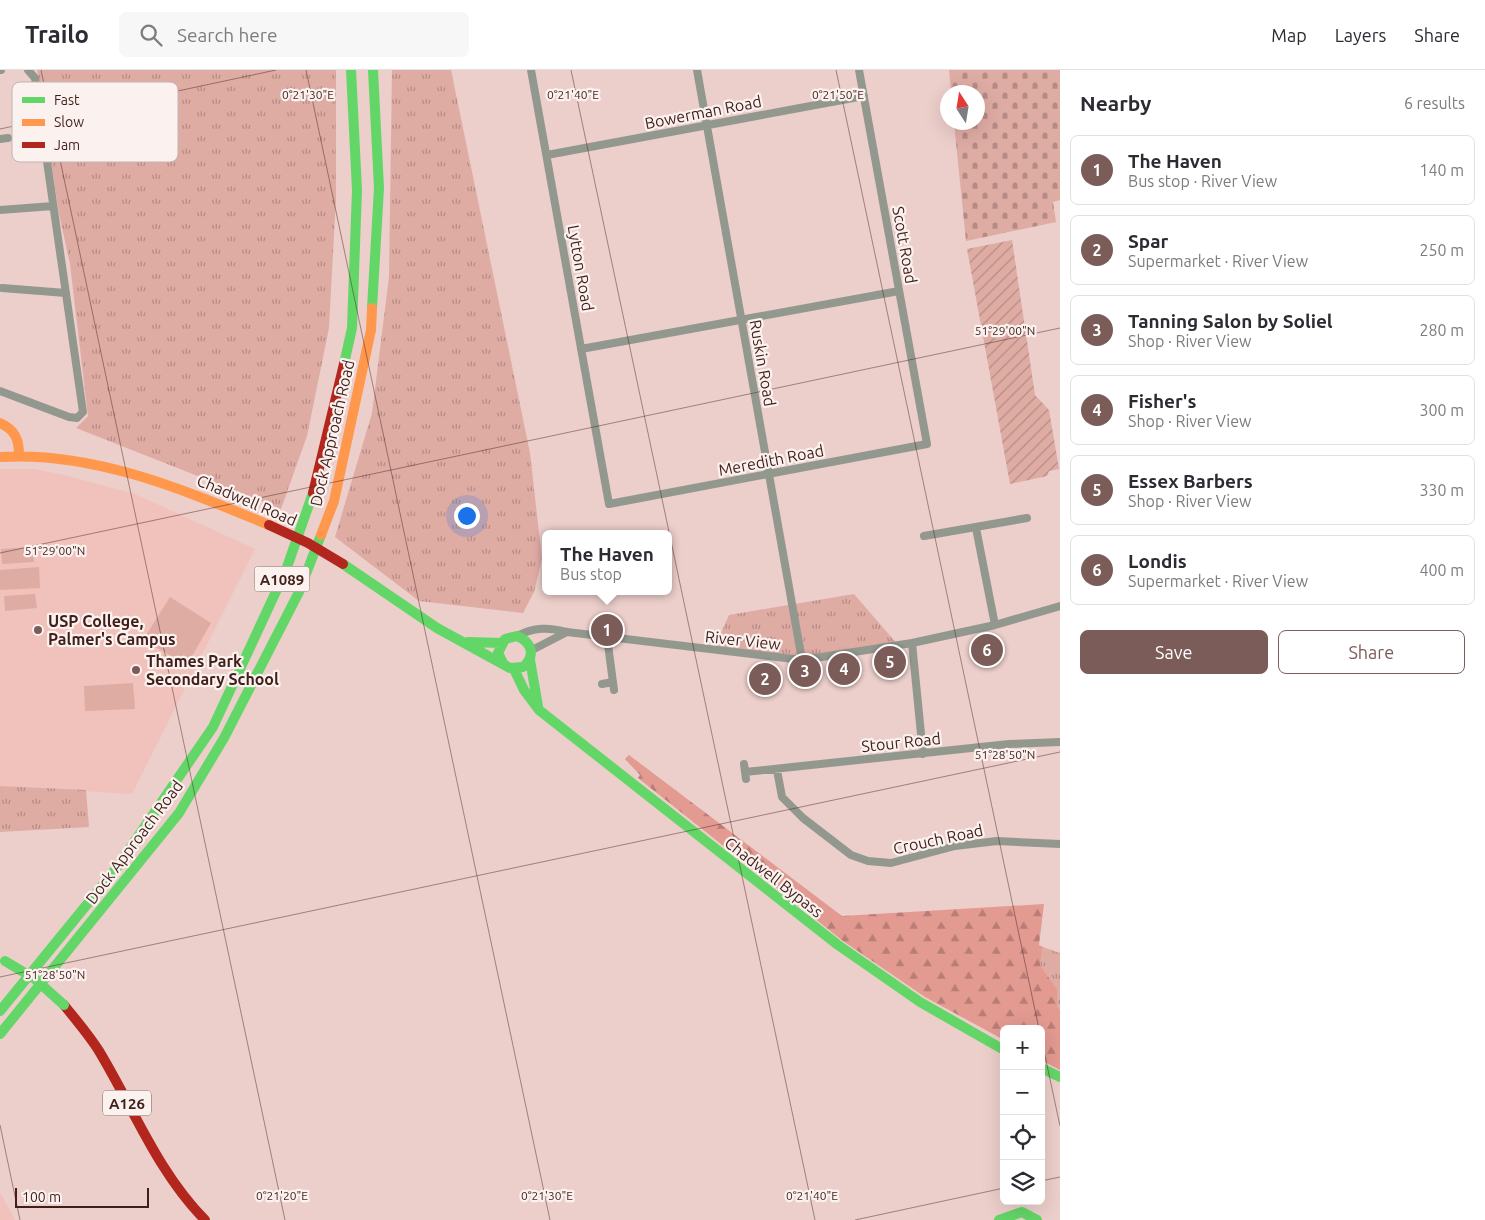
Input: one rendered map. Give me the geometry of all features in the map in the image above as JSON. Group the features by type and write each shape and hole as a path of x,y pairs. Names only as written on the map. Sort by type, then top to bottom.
{"main road":[{"name":"Dock Approach Road","path":"0,1010 115,870 213,727 286,570 310,500 352,328 358,190 351,70"},
{"name":"Dock Approach Road","path":"0,1034 116,894 179,813 224,738 299,592 334,501 371,330 379,188 373,70"},
{"path":"0,423 15,431 18,436 19,455"},
{"name":"Chadwell Road","path":"0,457 19,455 62,458 100,464 189,492 308,543 457,640 503,663"},
{"path":"531,655 523,667 514,669 503,663 498,653 502,642 509,637 518,636 527,640 531,655 539,710"},
{"name":"Chadwell Road","path":"457,640 485,644 502,642"},
{"name":"Chadwell Bypass","path":"514,669 524,690 539,710 838,945 920,1002 1000,1048"},
{"name":"A126","path":"2,960 35,979 64,1005 99,1051 162,1167 188,1204 196,1220"},
{"path":"0,1039 26,1001"},
{"path":"1045,1070 1060,1077"},
{"name":"A126","path":"188,1204 205,1220"},
{"path":"1002,1219 1014,1211 1020,1210 1034,1218"}],"street":[{"path":"28,70 35,78 36,82"},
{"name":"Lytton Road","path":"531,70 603,470"},
{"name":"Ruskin Road","path":"696,70 802,660"},
{"name":"Scott Road","path":"860,70 927,444 913,446"},
{"name":"Bowerman Road","path":"547,155 864,96"},
{"path":"0,391 69,417 77,418 82,412 47,162"},
{"path":"0,210 53,206"},
{"path":"1,288 66,293"},
{"path":"581,348 899,291"},
{"name":"Meredith Road","path":"603,470 609,504 913,446"},
{"path":"924,536 1027,518"},
{"path":"976,528 995,625"},
{"name":"River View","path":"518,636 539,629 553,628 567,632 802,660 912,643 995,625 1060,606"},
{"path":"531,655 567,632"},
{"path":"602,684 613,686 607,636"},
{"path":"912,643 923,754"},
{"name":"Stour Road","path":"745,772 1008,744 1060,742"},
{"name":"Crouch Road","path":"777,770 782,798 803,818 851,855 868,861 891,863 955,846 997,841 1060,844"}],"shaded area":[{"name":"Thames Park Secondary School","path":"0,469 34,469 135,494 255,549 132,794 0,786"},
{"path":"1,1194 15,1220 0,1220"}],"green space":[{"path":"37,70 336,70 336,197 329,328 307,436 281,509 76,428 88,416 70,264 59,214 51,162 178,162 178,82 39,82"},
{"path":"392,70 451,70 530,453 542,559 534,592 523,613 419,601 335,537 372,413 389,277"},
{"path":"949,70 1060,70 1060,200 1053,202 1056,222 966,241 955,130 985,130 985,85 950,85"},
{"path":"1012,240 1035,395 1049,410 1059,469 1049,471 1047,476 1010,484 967,249"},
{"path":"33,547 34,562 2,564 1,549"},
{"path":"39,567 40,588 0,590 0,570"},
{"path":"35,594 37,608 5,611 4,596"},
{"path":"854,594 898,645 802,660 713,651 729,615"},
{"path":"170,597 211,623 187,665 143,640"},
{"path":"133,683 135,709 85,711 84,686"},
{"path":"629,755 842,916 1044,904 1039,945 1043,947 1040,965 1057,989 1057,1006 1060,1010 1060,1070 1045,1062 1045,1025 1000,1025 1000,1038 925,997 843,941 638,778 640,775 625,759"},
{"path":"0,786 86,790 89,827 0,832"},
{"path":"1043,947 1060,953 1060,1010 1057,1006 1057,989 1040,965"}],"traffic: fast":[{"path":"344,364 352,328 357,190 351,70"},
{"path":"372,308 379,188 373,70"},
{"path":"0,1011 115,870 213,727 286,570 313,493"},
{"path":"0,1034 179,813 224,738 299,592 321,535"},
{"path":"343,564 437,628 510,668 523,667 527,663 531,654 526,642 517,636 505,639 498,653 503,663"},
{"path":"468,642 502,643"},
{"path":"530,660 538,706"},
{"path":"514,669 524,690 539,710 838,945 920,1002 1000,1048"},
{"path":"5,961 35,979 64,1005"},
{"path":"1045,1070 1060,1077"},
{"path":"999,1220 1022,1212 1037,1220"}],"traffic: slow":[{"path":"321,535 334,501 371,330 372,308"},
{"path":"0,423 13,432 18,444 19,455"},
{"path":"0,457 70,460 104,467 171,487 269,525"}],"traffic: jam":[{"path":"313,493 344,364"},
{"path":"269,525 308,543 343,564"},
{"path":"64,1005 99,1051 147,1139 173,1181 205,1220"}],"place":[{"name":"USP College, Palmer's Campus","path":"38,630"},
{"name":"The Haven","path":"607,630"},
{"name":"Londis","path":"987,650"},
{"name":"Essex Barbers","path":"890,662"},
{"name":"Fisher's","path":"844,669"},
{"name":"Thames Park Secondary School","path":"136,670"},
{"name":"Tanning Salon by Soliel","path":"805,671"},
{"name":"Spar","path":"765,679"}]}
